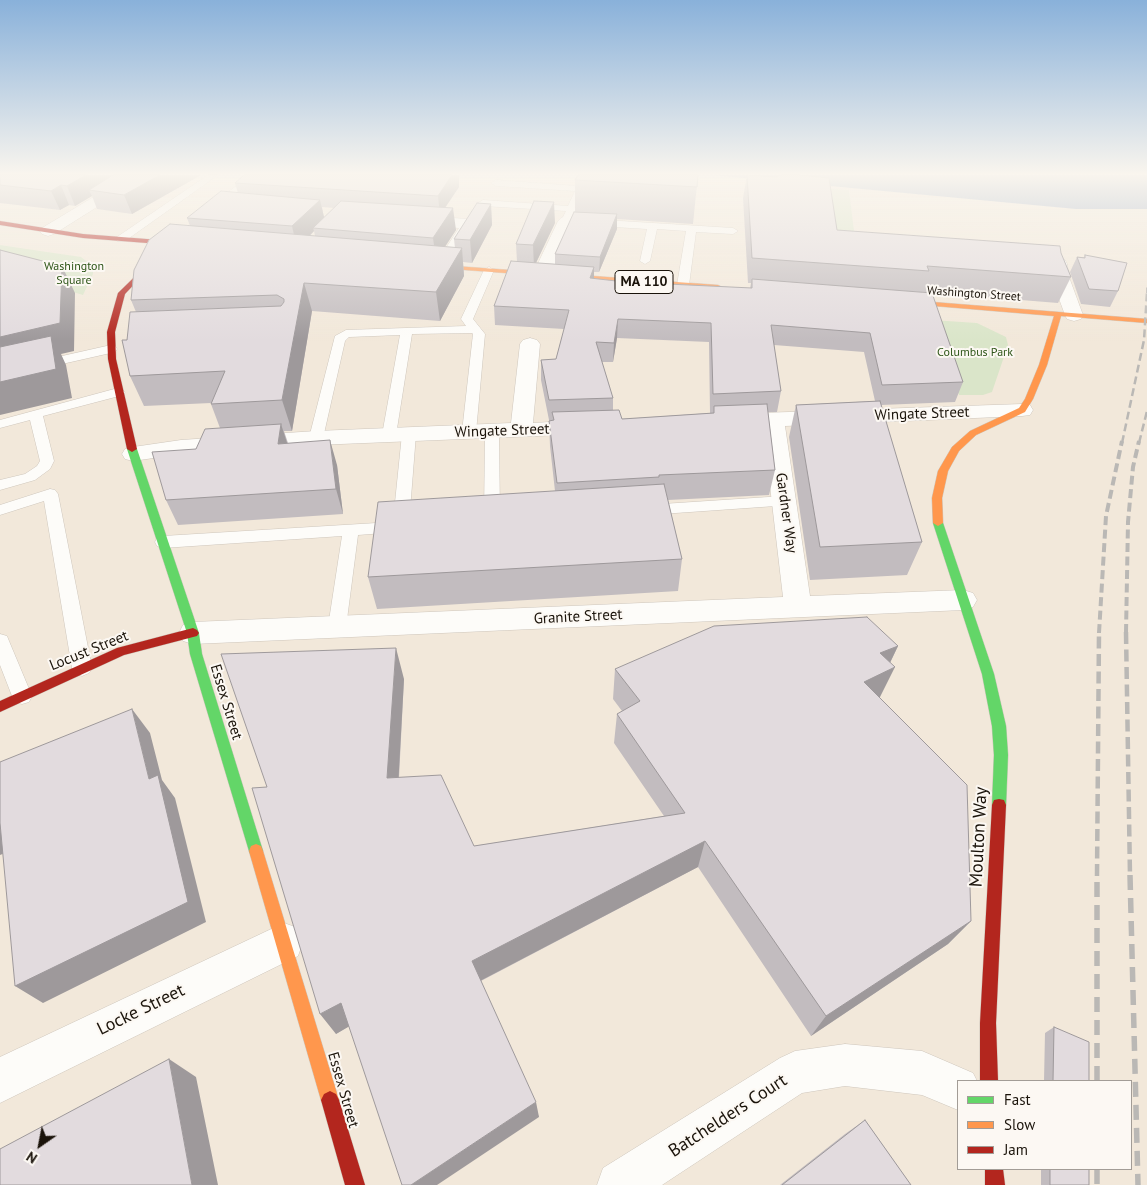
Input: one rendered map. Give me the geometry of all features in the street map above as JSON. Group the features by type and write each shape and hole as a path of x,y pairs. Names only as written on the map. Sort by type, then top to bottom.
{"main road":[{"path":"44,230 120,239 175,240 193,245"},
{"name":"Essex Street","path":"175,240 122,293 111,332 111,345 118,392 133,454 193,634 196,654 284,942 354,1185"},
{"name":"MA 110","path":"416,265 726,288"},
{"name":"Washington Street","path":"889,301 1147,321"},
{"path":"1022,410 1029,399 1066,315"},
{"name":"Moulton Way","path":"989,1080 988,1023 1001,755 1000,726 988,674 938,526 937,498 943,471 955,450 973,433 1022,410"},
{"name":"Locust Street","path":"0,707 121,651 193,634"},
{"path":"994,1170 995,1185"}],"street":[{"path":"442,267 466,230"},
{"path":"542,274 561,230"},
{"path":"1059,264 1066,315"},
{"path":"520,430 530,344"},
{"name":"Wingate Street","path":"714,422 1022,410"},
{"name":"Gardner Way","path":"772,420 798,607"},
{"name":"Wingate Street","path":"133,454 182,447 316,438 608,426"},
{"name":"Granite Street","path":"193,634 963,600"},
{"name":"Locke Street","path":"0,1081 37,1061 284,942"},
{"name":"Batchelders Court","path":"620,1185 795,1073 845,1065 922,1073 957,1088"}],"lane":[{"path":"120,239 133,230"},
{"path":"645,261 652,230"},
{"path":"683,285 691,230"},
{"path":"723,230 733,231"},
{"path":"469,432 478,334 467,319 489,270"},
{"path":"316,438 339,339 346,334 475,329"},
{"path":"400,526 399,435 407,331"},
{"path":"0,374 111,345 126,339"},
{"path":"0,424 118,392"},
{"path":"0,486 30,477 43,469 47,461 36,414"},
{"path":"492,431 492,519"},
{"path":"0,510 50,494 82,668"},
{"path":"628,511 784,501"},
{"path":"474,521 512,518"},
{"path":"163,542 419,525"},
{"path":"337,627 351,530"},
{"path":"0,641 22,696"}],"green space":[{"name":"Washington Square","path":"0,245 81,257 93,266 93,274 83,295 0,270"},
{"name":"Columbus Park","path":"932,320 977,323 1006,337 1008,345 992,392 983,395 959,395"}],"building":[{"path":"162,230 247,230 462,248 436,292 304,283 282,400 211,404 225,371 130,376 122,340 127,340 130,312 281,306 284,299 277,295 131,300 134,270 149,240"},
{"path":"341,230 438,230 433,238"},
{"path":"460,230 476,230 470,240 454,239"},
{"path":"522,230 540,230 533,245 516,244"},
{"path":"566,230 611,230 600,257 555,254"},
{"path":"750,230 841,230 1060,246 1071,277 927,266 929,271 752,258"},
{"path":"0,250 62,266 60,323 0,337"},
{"path":"1085,255 1127,263 1118,291 1089,289 1077,257 1085,258"},
{"path":"511,261 594,267 590,278 625,282 752,288 752,279 932,293 963,382 882,385 870,333 771,325 781,391 713,394 711,323 618,319 614,343 596,342 613,398 549,400 541,360 556,359 569,310 494,306"},
{"path":"51,336 56,369 0,382 0,347"},
{"path":"880,401 922,542 820,547 796,405"},
{"path":"767,404 775,470 659,475 659,477 557,483 549,421 554,420 552,412 619,410 622,419 714,413 714,406"},
{"path":"281,424 278,444 330,440 336,489 166,500 152,452 196,449 205,429"},
{"path":"664,484 682,559 368,577 378,502"},
{"path":"867,617 898,646 880,653 895,667 864,682 967,785 971,921 826,1016 705,841 472,961 536,1102 411,1185 402,1185 341,1003 320,1014 252,788 267,787 221,654 396,648 387,778 441,775 474,846 685,813 617,714 640,701 615,669 714,626"},
{"path":"132,709 149,779 158,775 188,902 15,986 0,823 0,762"},
{"path":"1054,1027 1089,1042 1089,1080 1053,1080"},
{"path":"169,1059 192,1185 0,1185 0,1149"},
{"path":"865,1120 911,1185 782,1185"},
{"path":"1050,1170 1089,1170 1089,1185 1050,1185"}],"railway":[{"path":"1147,285 1147,292"},
{"path":"1122,443 1144,340 1147,292"},
{"path":"1139,443 1147,411"},
{"path":"1099,633 1106,516 1122,441"},
{"path":"1126,633 1128,522 1133,467 1139,441"},
{"path":"1097,876 1099,632"},
{"path":"1126,633 1130,876"},
{"path":"1130,875 1138,1185"},
{"path":"1097,876 1097,1080"},
{"path":"1097,1170 1097,1185"}],"traffic: fast":[{"path":"132,449 193,633 196,654 256,851"},
{"path":"938,523 988,674 999,726 1001,755 999,805"}],"traffic: slow":[{"path":"427,266 718,287"},
{"path":"898,301 1147,321"},
{"path":"938,523 937,498 943,471 955,449 973,433 1022,410 1029,399 1043,365 1058,314"},
{"path":"256,851 330,1100"}],"traffic: jam":[{"path":"47,230 83,236 185,244"},
{"path":"132,449 112,359 111,332 122,293 159,255"},
{"path":"0,707 121,651 193,633"},
{"path":"989,1080 988,1023 999,805"},
{"path":"330,1100 355,1185"},
{"path":"994,1170 995,1185"}]}
